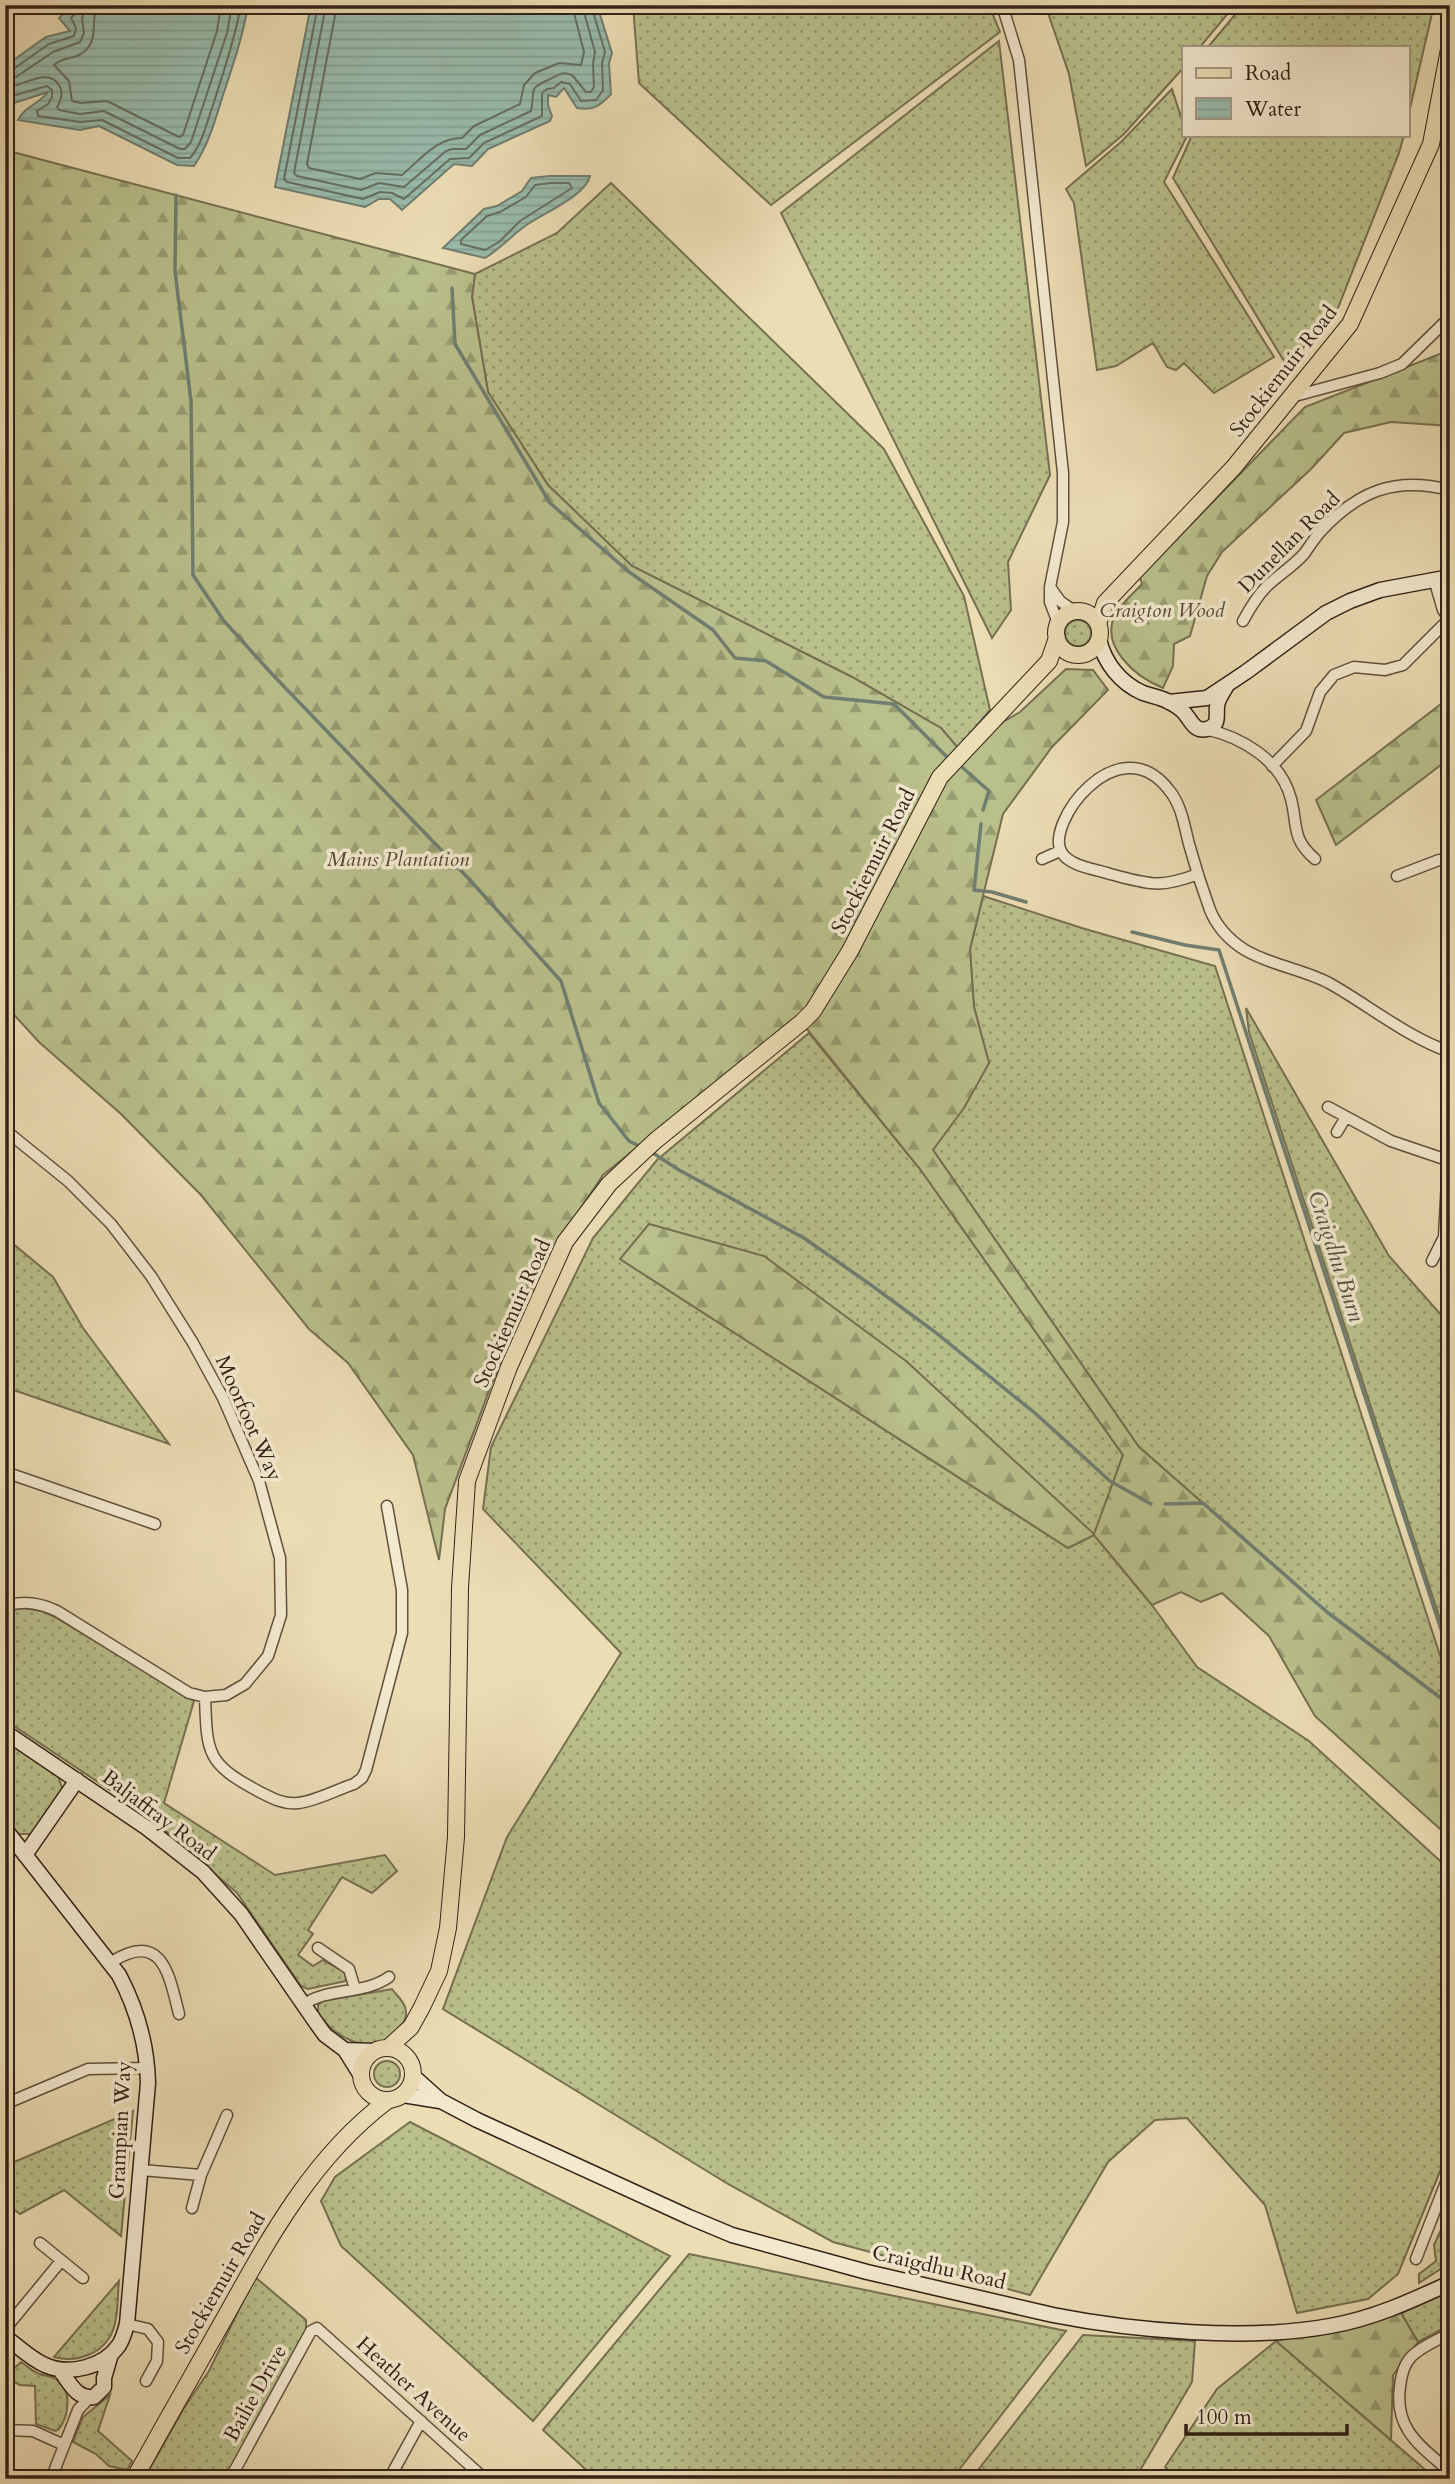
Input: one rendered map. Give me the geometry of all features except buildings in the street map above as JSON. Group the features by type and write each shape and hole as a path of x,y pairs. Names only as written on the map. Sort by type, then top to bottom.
{"main road":[{"name":"Stockiemuir Road","path":"1077,611 1105,603 1234,467 1350,324 1431,144 1450,44"},
{"path":"1187,716 1189,707 1209,706 1226,687 1326,613 1380,590 1450,577"},
{"name":"Stockiemuir Road","path":"1097,643 1105,603"},
{"path":"1097,643 1071,653 1062,648 1058,631 1063,617 1077,611 1091,615 1097,643 1115,672 1131,686 1169,702 1187,716 1193,726 1205,729 1215,724 1209,706"},
{"name":"Stockiemuir Road","path":"408,2058 411,2027 439,1970 448,1928 456,1838 460,1588 467,1481 509,1367 565,1242 609,1184 655,1141 813,1011 850,951 940,777 1049,661 1058,631"},
{"name":"Stockiemuir Road","path":"1049,661 1071,653"},
{"path":"1169,702 1209,706"},
{"name":"Baljaffray Road","path":"5,1732 147,1828 203,1872 241,1914 325,2035 345,2050 362,2081"},
{"path":"25,1855 77,1780"},
{"name":"Grampian Way","path":"5,1829 110,1963 131,2001 141,2029 148,2068 127,2324 119,2344 111,2354 102,2391 80,2393"},
{"name":"Stockiemuir Road","path":"381,2049 411,2027"},
{"path":"360,2121 363,2061 381,2049"},
{"path":"345,2050 396,2049 408,2058 413,2076 412,2083 403,2095 387,2101 370,2095 362,2081"},
{"name":"Craigdhu Road","path":"413,2076 441,2101 477,2120 732,2235 867,2272 1082,2320 1154,2328 1274,2332 1329,2326 1370,2316 1450,2283"},
{"name":"Craigdhu Road","path":"403,2095 441,2101"},
{"name":"Stockiemuir Road","path":"134,2479 285,2211 360,2121 387,2101"},
{"path":"5,2337 37,2361 60,2370 84,2368 100,2371 104,2378"},
{"path":"80,2393 73,2379 84,2368 111,2354"},
{"path":"60,2370 80,2393"}],"street":[{"path":"1002,5 1019,60 1065,489 1063,522 1050,587 1050,602 1058,631"},
{"path":"1437,111 1450,139"},
{"path":"1291,397 1380,373 1402,364 1450,317"},
{"name":"Dunellan Road","path":"1243,621 1257,596 1303,554 1332,521 1364,496 1378,489 1409,483 1450,490"},
{"path":"1272,766 1306,731 1320,692 1334,675 1354,667 1385,670 1403,665 1449,619 1443,610 1434,579"},
{"path":"1050,587 1060,601 1077,611"},
{"path":"1209,706 1228,734"},
{"path":"1205,729 1228,734 1254,749 1272,766 1291,799 1307,852 1315,859"},
{"path":"1198,874 1173,883 1147,884 1073,862 1060,851 1060,832 1069,813 1089,786 1107,772 1133,766 1149,771 1174,797 1214,920 1228,937 1244,950 1309,973 1338,988 1413,1037 1450,1052"},
{"path":"1042,859 1060,851"},
{"path":"1397,876 1438,860 1450,861"},
{"path":"1328,1107 1391,1141 1450,1161"},
{"path":"1337,1132 1346,1117"},
{"name":"Moorfoot Way","path":"5,1130 68,1181 111,1224 151,1276 193,1343 223,1398 259,1481 280,1558 281,1615 268,1656 245,1684 226,1695 205,1696"},
{"path":"1432,1261 1447,1238 1447,1180 1450,1170"},
{"path":"5,1472 155,1524"},
{"path":"5,1606 24,1602 41,1604 57,1611 189,1693 205,1696 206,1738 223,1770 277,1801 298,1803 354,1784 362,1778 366,1770 402,1633 402,1590 387,1506"},
{"path":"318,1948 349,1969 355,1989"},
{"path":"110,1963 134,1950 146,1951 161,1960 168,1970 179,2014"},
{"path":"303,2005 321,1996 379,1985 389,1977"},
{"path":"5,2104 88,2069 148,2068"},
{"path":"192,2208 201,2175 227,2115"},
{"path":"141,2170 201,2175"},
{"path":"1416,2259 1450,2172"},
{"path":"40,2243 83,2278"},
{"path":"5,2329 61,2261"},
{"path":"127,2324 148,2329 158,2342 157,2361 146,2381"},
{"name":"Heather Avenue","path":"317,2328 485,2479"},
{"name":"Bailie Drive","path":"230,2479 311,2331 317,2328"},
{"path":"1450,2333 1409,2360 1401,2377 1399,2402 1405,2427 1418,2444 1450,2472"},
{"path":"51,2479 78,2410 80,2393"},
{"path":"389,2479 421,2421"},
{"path":"5,2430 33,2431 64,2445"}],"green space":[{"path":"633,5 989,5 1000,32 771,205 639,83"},
{"path":"1052,5 1235,5 1201,46 1182,46 1182,69 1124,134 1086,166 1069,74 1047,10"},
{"path":"1243,5 1434,5 1410,108 1410,46 1209,46"},
{"path":"999,41 1050,475 1008,562 1011,610 992,638 781,213"},
{"path":"1172,89 1182,120 1182,136 1187,136 1164,182 1274,357 1214,393 1184,363 1176,370 1167,367 1153,343 1116,366 1097,370 1074,203 1066,189 1121,142"},
{"path":"1192,136 1404,136 1338,308 1287,366 1173,178"},
{"name":"Mains Plantation","path":"5,150 475,274 472,297 488,392 548,485 632,566 852,677 941,728 958,748 1020,712 1066,669 1093,670 1108,690 1052,747 1003,814 970,949 974,1007 989,1063 964,1108 933,1150 1139,1447 1327,1612 1450,1705 1450,1838 1315,1716 1269,1636 1222,1593 1201,1602 1181,1592 1152,1605 1094,1535 1068,1548 620,1259 649,1224 764,1256 906,1361 1094,1534 1123,1455 920,1169 798,1018 603,1175 573,1220 492,1383 445,1509 439,1560 413,1455 348,1363 309,1329 201,1195 121,1114 39,1042 5,1005"},
{"path":"611,183 884,449 964,596 990,710 958,748 941,728 852,677 632,566 548,485 488,392 472,296 475,274 557,233"},
{"name":"Craigton Wood","path":"1450,350 1450,426 1391,422 1344,433 1311,469 1222,552 1207,576 1190,636 1174,644 1173,666 1163,688 1142,676 1123,659 1112,637 1112,625 1116,613 1142,584 1140,577 1305,407"},
{"path":"1078,620 1087,624 1091,633 1087,642 1078,646 1069,642 1065,633 1069,624"},
{"path":"1450,697 1450,758 1336,845 1316,800"},
{"path":"983,896 1085,929 1215,966 1450,1686 1450,1705 1327,1612 1139,1447 933,1150 989,1063 974,1007 970,949"},
{"path":"1246,1008 1389,1256 1450,1325 1450,1650 1249,1032"},
{"path":"809,1033 920,1169 1123,1455 1094,1535 1152,1605 1197,1667 1309,1741 1450,1870 1450,2147 1398,2274 1368,2299 1297,2313 1265,2205 1187,2118 1155,2120 1108,2162 1030,2295 833,2242 728,2184 443,2009 507,1837 621,1653 483,1509 491,1447 593,1238 657,1160","holes":["620,1259 906,1361 1093,1535 1068,1548"]},
{"path":"5,1237 53,1277 83,1328 169,1444 5,1387"},
{"path":"22,1608 42,1611 55,1617 194,1701 164,1803 275,1875 385,1855 397,1871 372,1893 342,1877 308,1930 313,1934 298,1955 313,1966 323,1960 345,1972 346,1981 308,1989 301,1986 237,1893 146,1814 5,1720 5,1612"},
{"path":"5,1741 58,1775 63,1791 35,1834 17,1834 5,1819"},
{"path":"392,1989 405,2006 406,2018 386,2040 376,2044 355,2042 344,2037 318,2014 318,2005 323,2001"},
{"path":"387,2061 397,2064 400,2074 397,2084 387,2087 377,2084 374,2074 377,2064"},
{"path":"133,2111 121,2236 64,2190 20,2214 5,2203 5,2166"},
{"path":"410,2122 670,2256 533,2421 341,2246 321,2201 335,2177"},
{"path":"1450,2210 1450,2263 1419,2283 1419,2274 1436,2261 1434,2245"},
{"path":"689,2254 1066,2331 952,2479 596,2479 543,2430"},
{"path":"255,2277 306,2320 306,2331 225,2479 144,2479 184,2408 209,2371"},
{"path":"119,2281 115,2324 109,2338 89,2355 72,2359 54,2357"},
{"path":"1450,2291 1450,2325 1418,2342 1401,2313"},
{"path":"1401,2313 1418,2342 1393,2375 1391,2440 1276,2341"},
{"path":"1083,2335 1195,2341 1192,2382 1135,2479 971,2479"},
{"path":"1276,2341 1436,2479 1178,2479 1165,2467 1217,2389"},
{"path":"21,2362 37,2373 56,2379 65,2390 67,2411 58,2430 36,2424 35,2386 20,2385 5,2377"},
{"path":"110,2395 98,2431 132,2461 127,2470 109,2466 96,2454 73,2442 83,2417"}],"water":[{"path":"73,5 248,5 214,123 194,166 177,165 99,126 80,130 18,120 24,111 48,92 11,104 5,102 5,66 46,37 70,31 59,18"},
{"path":"311,5 597,5 612,53 609,63 611,94 600,104 588,109 577,108 564,88 556,97 548,95 552,116 550,121 488,149 472,166 454,164 402,210 390,199 379,199 365,207 275,187"},
{"path":"590,176 580,191 525,226 485,258 443,248 484,209 497,206 522,191 531,178"}],"waterway":[{"path":"176,195 175,271 191,401 193,575 224,621 272,674 469,879 561,981 599,1103 629,1141 637,1145"},
{"path":"452,288 455,344 550,503 629,572 713,630 735,658 766,661 824,697 894,704 947,757"},
{"path":"963,768 989,791 983,810"},
{"path":"981,824 974,890 1026,902"},
{"name":"Craigdhu Burn","path":"1132,932 1219,950 1450,1657"},
{"path":"653,1153 804,1238 871,1285 935,1332 1036,1414 1110,1481 1151,1504"},
{"path":"1165,1504 1203,1503 1327,1612 1450,1705"}]}
